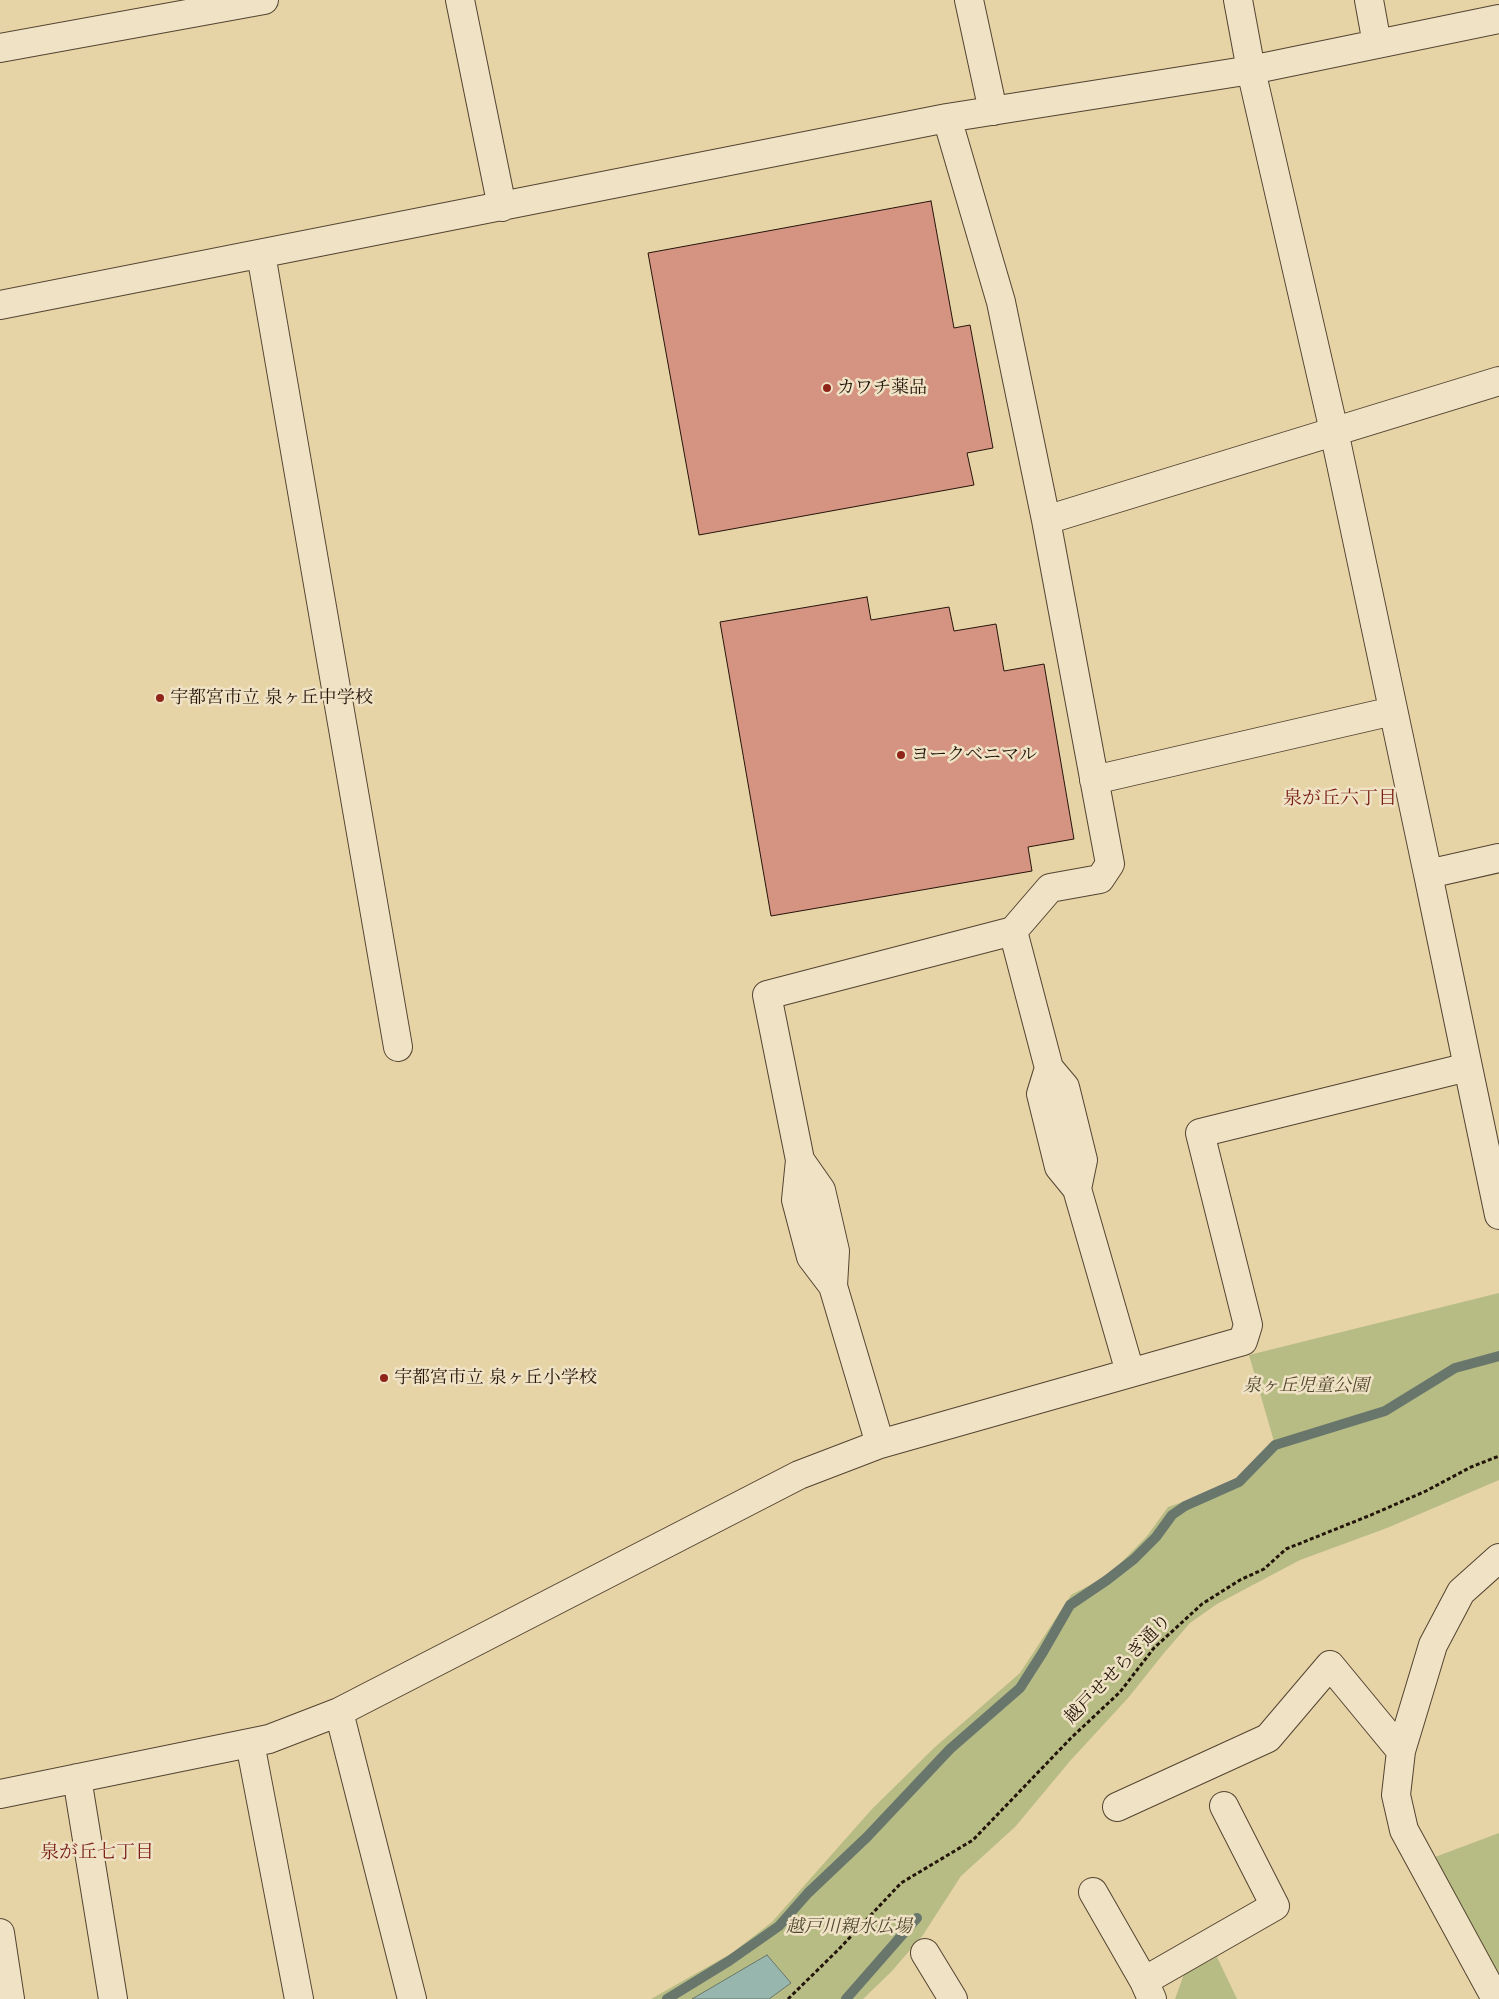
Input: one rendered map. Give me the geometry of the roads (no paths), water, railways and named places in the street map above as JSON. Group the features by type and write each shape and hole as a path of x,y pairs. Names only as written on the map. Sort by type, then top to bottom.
{"street":[{"path":"0,48 264,0"},
{"path":"460,0 502,207"},
{"path":"969,0 993,111"},
{"path":"1238,0 1251,70 1334,431 1499,1215"},
{"path":"1369,0 1376,44"},
{"path":"0,305 947,118 1251,70 1499,19"},
{"path":"880,1444 833,1286 836,1252 821,1190 800,1160 767,995 1014,931 1050,888 1100,879 1110,864 1046,520 1001,302 947,118"},
{"path":"261,254 398,1048"},
{"path":"1046,520 1499,381"},
{"path":"1094,780 1393,711"},
{"path":"1428,874 1499,858"},
{"path":"1014,931 1049,1068 1065,1087 1083,1160 1077,1189 1130,1372"},
{"path":"0,1794 269,1739 339,1712 799,1476 880,1444 1243,1341 1248,1325 1200,1134 1468,1068"},
{"path":"1496,1999 1404,1830 1396,1795 1401,1751 1433,1645 1461,1592 1499,1558"},
{"path":"1118,1807 1268,1738 1330,1665 1401,1751"},
{"path":"339,1712 412,1999"},
{"path":"250,1743 299,1999"},
{"path":"77,1778 113,1999"},
{"path":"1093,1892 1148,1990 1275,1906 1224,1806"},
{"path":"0,1933 10,1999"},
{"path":"925,1953 953,1999"}],"water":[{"path":"767,1955 791,1983 769,1999 692,1999"}],"waterway":[{"path":"667,1999 729,1961 779,1926 808,1893 867,1837 950,1749 1020,1688 1070,1605 1134,1559 1156,1537 1172,1515 1185,1506 1239,1482 1275,1445 1385,1411 1455,1368 1499,1356"},
{"path":"846,1999 917,1918"}],"place":[{"name":"カワチ薬品","path":"827,388"},
{"name":"宇都宮市立 泉ヶ丘中学校","path":"160,698"},
{"name":"ヨークベニマル","path":"901,755"},
{"name":"宇都宮市立 泉ヶ丘小学校","path":"384,1378"}],"district":[{"name":"泉が丘六丁目","path":"1340,799"},
{"name":"泉が丘七丁目","path":"97,1853"}],"park label":[{"name":"泉ヶ丘児童公園","path":"1306,1386"},
{"name":"越戸川親水広場","path":"849,1927"}]}
